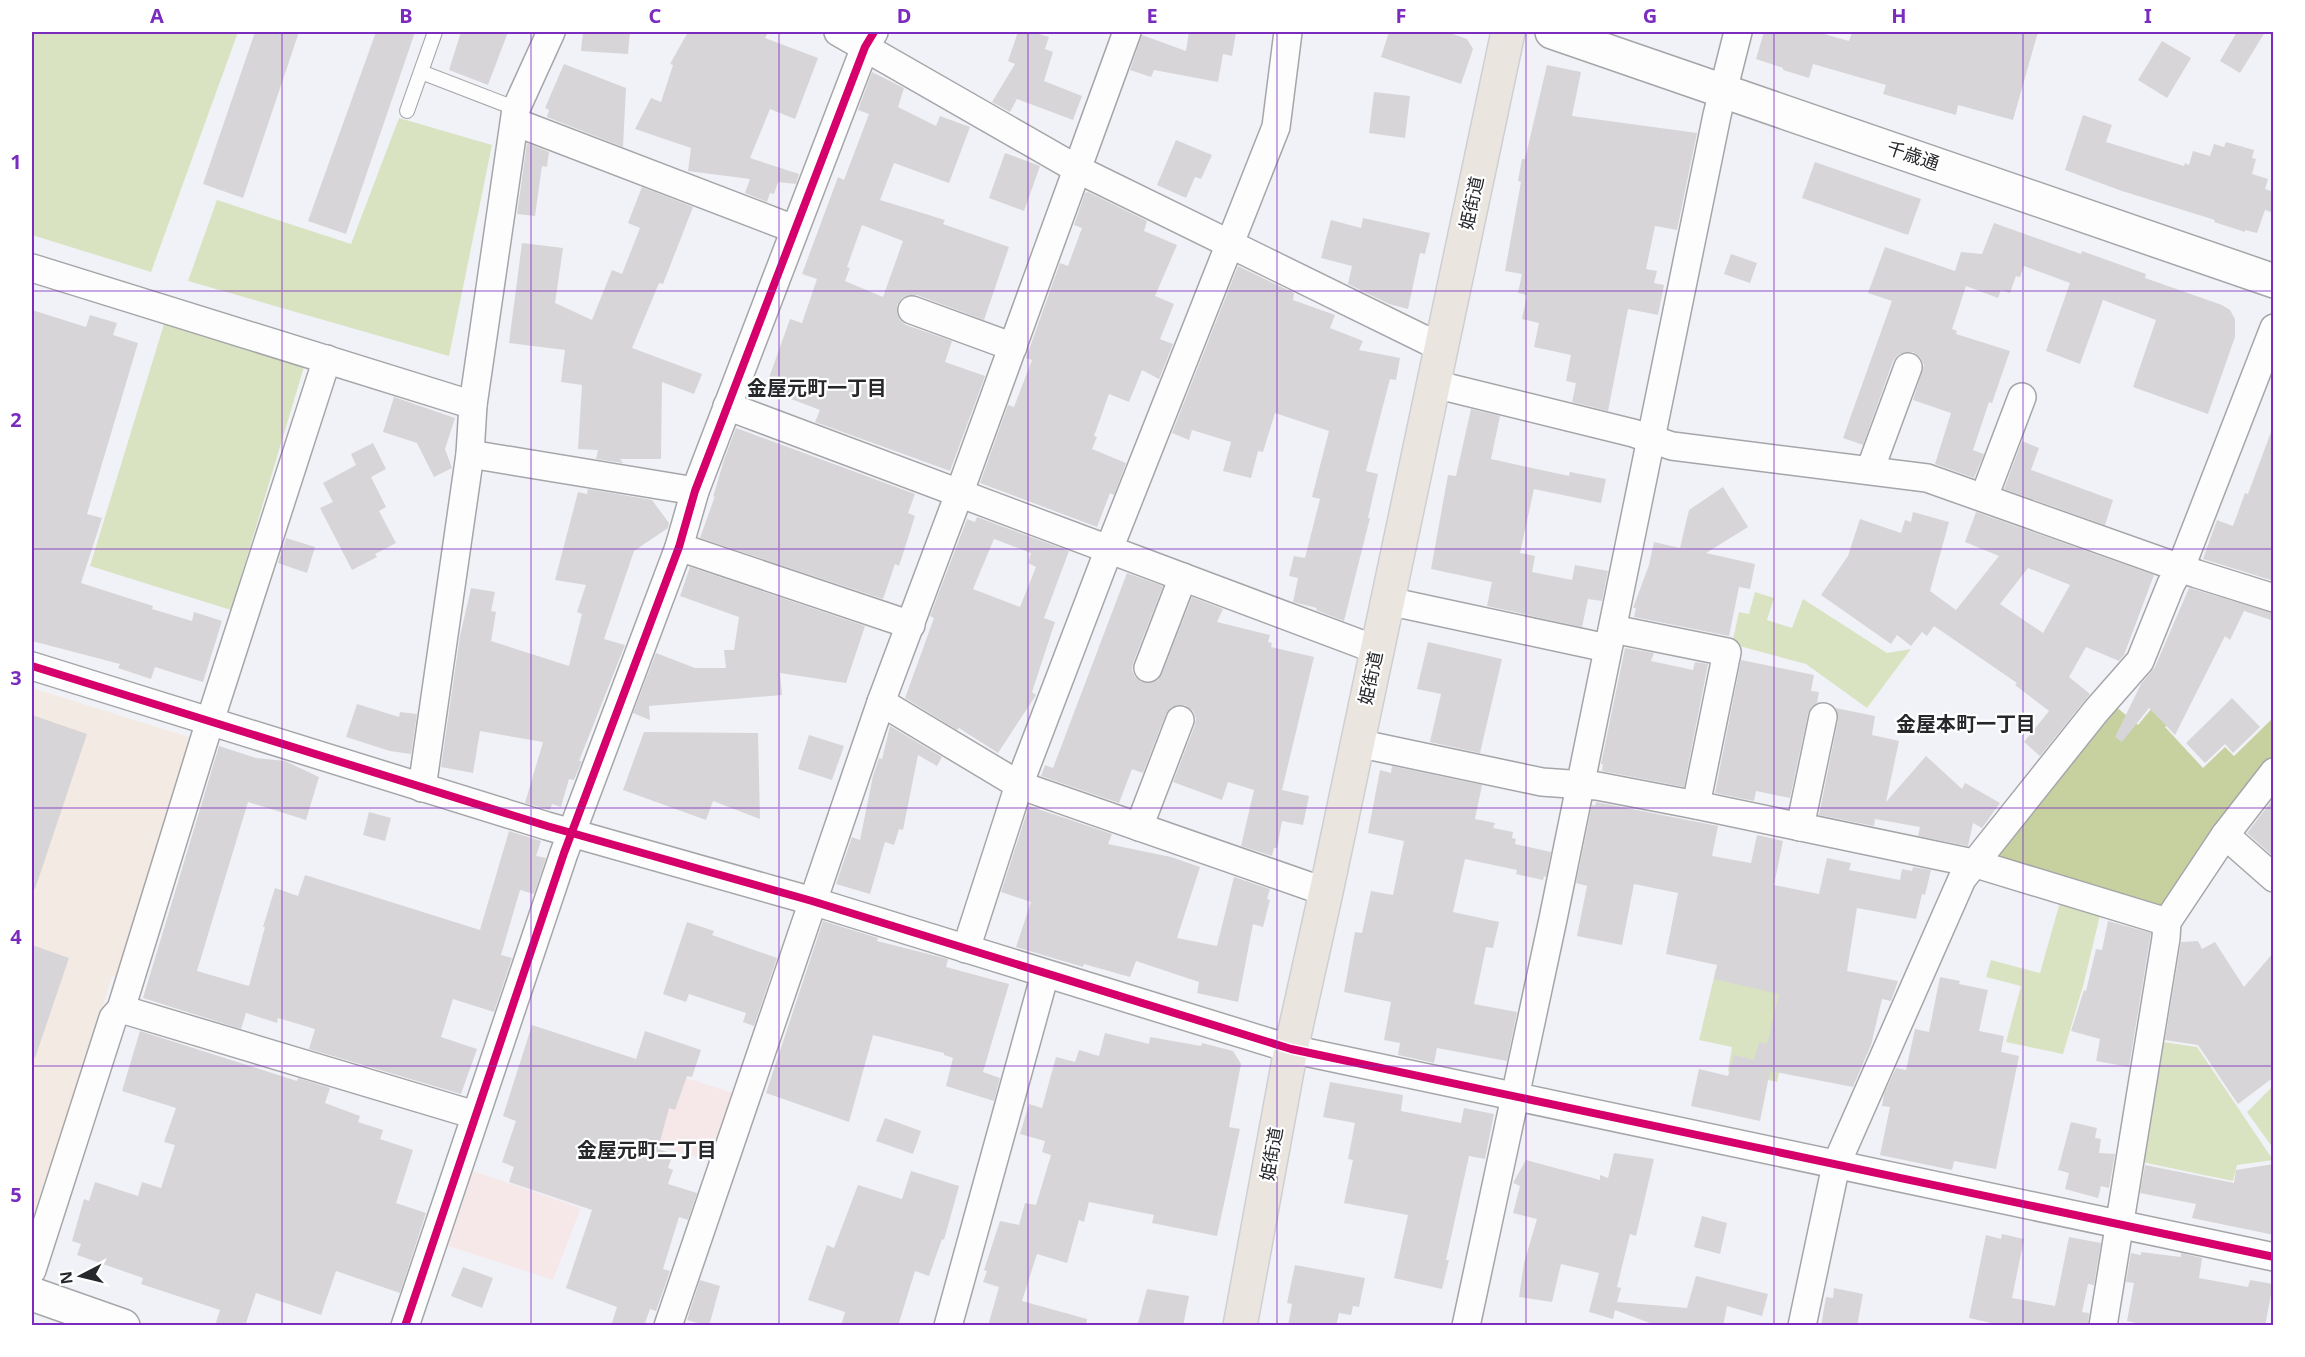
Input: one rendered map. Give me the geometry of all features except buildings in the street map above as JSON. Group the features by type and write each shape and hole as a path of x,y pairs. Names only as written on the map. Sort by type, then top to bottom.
{"main road":[{"name":"姫街道","path":"1240,1326 1290,1049 1326,892 1508,32"}],"street":[{"path":"422,788 470,454 473,405 516,116 551,32"},
{"path":"838,32 869,39 1077,169 1442,348"},
{"path":"668,1326 881,702 1127,32"},
{"path":"966,949 1019,785 1109,549 1276,127 1288,32"},
{"name":"千歳通","path":"1552,32 2274,280"},
{"path":"1466,1326 1722,91 1738,32"},
{"path":"405,1326 571,833 679,548 695,491 869,39"},
{"path":"516,116 794,229"},
{"path":"32,268 473,405"},
{"path":"912,310 1013,347"},
{"path":"1802,1326 1836,1165 1962,879 2096,711 2140,661 2171,584 2181,567 2274,328"},
{"path":"32,1270 112,1018 121,1009 210,721 327,359"},
{"path":"1870,470 1908,367"},
{"path":"1434,384 1633,433 1671,446 1927,478 2274,598"},
{"path":"1983,497 2022,397"},
{"path":"727,406 1377,650"},
{"path":"470,454 695,491"},
{"path":"679,548 911,625"},
{"path":"1148,668 1183,577"},
{"path":"1388,601 1610,638 1727,652 1696,805"},
{"path":"32,666 422,788 812,901 1290,1049 2274,1257"},
{"path":"881,702 1019,785 1326,892"},
{"path":"1800,827 1823,717"},
{"path":"1139,827 1180,720"},
{"path":"1357,743 1542,782 1597,786 1696,805 1973,863 2167,922"},
{"path":"2103,1326 2167,922 2225,835 2274,772"},
{"path":"2225,835 2274,878"},
{"path":"948,1326 1045,974"},
{"path":"121,1009 475,1115"},
{"path":"32,1294 123,1326"}],"lane":[{"path":"407,111 435,32"},
{"path":"421,72 516,116"}],"shaded area":[{"path":"32,688 195,739 121,978 112,976 32,1235"},
{"path":"634,1061 736,1094 712,1162 612,1132"},
{"path":"473,1171 581,1208 553,1280 448,1246"}],"green space":[{"path":"32,32 238,32 151,272 32,235"},
{"path":"399,118 492,145 449,356 188,281 217,200 351,244"},
{"path":"164,324 304,367 231,610 90,566"},
{"path":"1755,592 1774,598 1767,620 1792,628 1803,599 1887,653 1911,649 1867,708 1806,664 1732,644 1739,612 1749,614"},
{"path":"2166,691 2184,707 2165,727 2203,768 2225,747 2234,756 2273,718 2273,760 2161,908 1995,864 1993,851 2115,706 2138,725"},
{"path":"2062,895 2102,907 2083,986 2063,1054 2006,1042 2021,986 1986,977 1991,960 2040,973"},
{"path":"1716,969 1798,987 1777,1082 1728,1071 1732,1047 1699,1040"},
{"path":"2156,1041 2197,1047 2273,1160 2237,1165 2233,1181 2137,1161"},
{"path":"2273,1086 2273,1148 2247,1112"}],"cycle path":[{"path":"405,1326 564,853 679,547 695,491 865,47 874,32"},
{"path":"32,666 547,826 812,901 1291,1049 2274,1257"}],"district":[{"name":"金屋元町一丁目","path":"817,388"},
{"name":"金屋本町一丁目","path":"1966,724"},
{"name":"金屋元町二丁目","path":"647,1150"}]}
